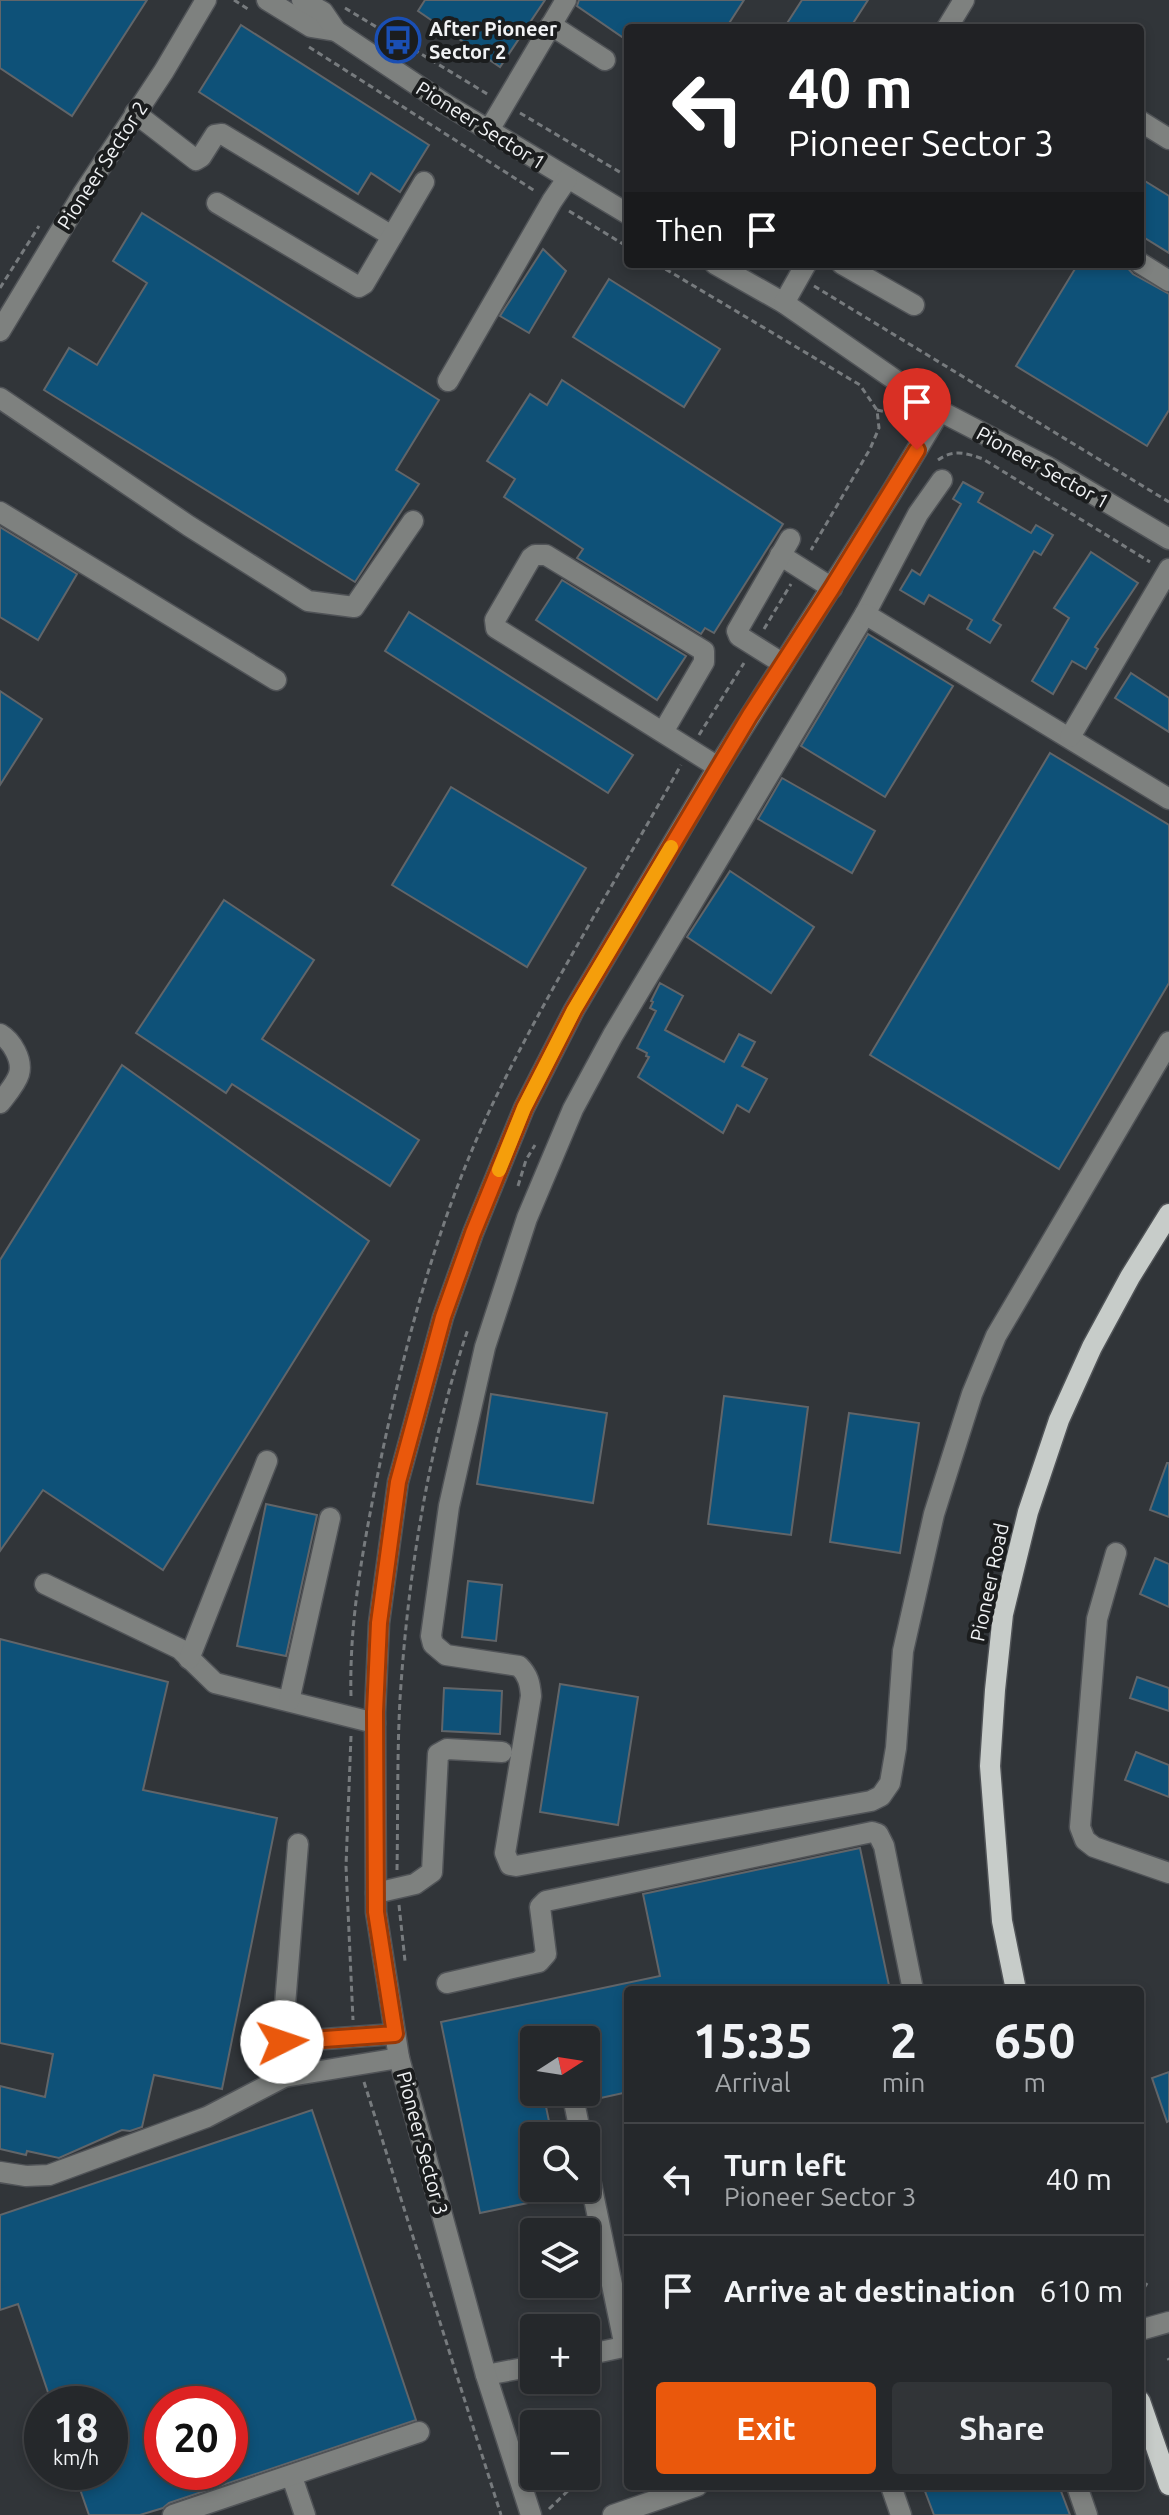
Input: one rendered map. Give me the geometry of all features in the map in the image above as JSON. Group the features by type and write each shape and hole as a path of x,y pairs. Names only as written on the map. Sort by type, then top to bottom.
{"main road":[{"name":"Pioneer Road","path":"1015,1986 1002,1921 990,1766 1003,1614 1028,1512 1059,1420 1092,1347 1169,1214"},
{"path":"1144,2412 1168,2481"},
{"path":"1144,2443 1168,2481"}],"street":[{"name":"Pioneer Sector 2","path":"0,331 206,0"},
{"name":"Pioneer Sector 1","path":"302,0 323,12 336,31 447,105 624,212"},
{"path":"489,130 566,0"},
{"path":"949,24 964,0"},
{"name":"Pioneer Sector 1","path":"257,4 311,27 336,31"},
{"path":"551,25 605,60"},
{"path":"135,113 196,160 215,135 222,134 392,236"},
{"path":"1144,123 1169,139"},
{"path":"448,381 567,179"},
{"path":"217,203 356,287 364,284 424,182"},
{"path":"1144,265 1169,281"},
{"path":"849,268 914,305"},
{"path":"784,303 802,270"},
{"name":"Pioneer Sector 1","path":"747,272 784,303 940,411 1166,531"},
{"path":"0,398 189,526 308,601 354,607 413,521"},
{"name":"Pioneer Sector 3","path":"538,2514 486,2375 399,2058 376,1912 375,1723 379,1623 398,1482 443,1317 524,1108 545,1066 574,1010 718,767 940,411"},
{"path":"938,472 865,614 621,1021 573,1109 527,1218 485,1347 449,1506 431,1636 433,1644 446,1655 519,1666 530,1683 531,1696 505,1853 510,1865 871,1801 881,1796 890,1783 896,1748 906,1636 934,1514 972,1394 1004,1322 1169,1042"},
{"path":"0,512 276,680"},
{"path":"782,663 739,636 738,627 785,547 801,567 832,588"},
{"path":"663,732 704,662 704,651 546,555 535,555 495,620 496,628 718,767"},
{"path":"1070,737 1168,571"},
{"path":"865,614 1169,799"},
{"path":"0,1034 7,1038 17,1053 19,1073 0,1103"},
{"path":"189,1659 267,1461"},
{"path":"289,1701 330,1518"},
{"path":"1116,1553 1097,1619 1080,1827 1085,1840 1094,1847 1169,1873"},
{"path":"45,1584 180,1649 215,1683 375,1723"},
{"path":"376,1893 415,1884 432,1872 438,1754 447,1749 502,1752"},
{"path":"447,1983 539,1962 546,1954 540,1907 546,1901 872,1832 878,1834 884,1846 912,1986"},
{"path":"284,2077 282,2042 298,1844"},
{"path":"282,2042 395,2034"},
{"path":"0,2172 26,2176 49,2175 207,2117 284,2077 399,2058"},
{"path":"595,2202 624,2333"},
{"path":"1144,2329 1169,2322"},
{"path":"600,2352 624,2348"},
{"path":"486,2375 520,2369"},
{"path":"173,2515 419,2432"},
{"path":"292,2477 305,2515"},
{"path":"613,2515 685,2490"},
{"path":"892,2490 901,2515"},
{"path":"1078,2490 1087,2515"}],"path":[{"path":"234,0 257,4"},
{"path":"345,8 624,175"},
{"path":"301,42 624,245"},
{"path":"355,2037 346,1866 352,1717 350,1665 362,1550 397,1382 442,1227 495,1101 553,988 870,449 879,428 877,410 860,385 664,268"},
{"path":"802,270 1169,502"},
{"path":"938,472 943,456 966,452 983,459 1168,571"},
{"path":"516,1189 526,1160 541,1133"},
{"path":"406,1964 397,1888 400,1700 414,1558 448,1389 472,1318"},
{"path":"358,2065 501,2515"},
{"path":"1144,2288 1147,2283"},
{"path":"538,2514 568,2490"}],"building":[{"path":"0,0 147,0 72,116 0,68"},
{"path":"425,0 545,0 500,67 418,11"},
{"path":"579,0 744,0 729,24 624,24 624,38 577,6"},
{"path":"802,0 868,0 853,24 787,24"},
{"path":"241,25 429,145 400,192 371,173 358,194 199,92"},
{"path":"1144,180 1169,196 1169,253 1144,237"},
{"path":"142,213 439,400 396,470 419,484 355,582 44,390 69,348 97,365 147,283 113,261"},
{"path":"543,249 566,271 529,333 500,316"},
{"path":"1076,268 1128,268 1169,294 1169,410 1147,446 1016,366"},
{"path":"609,279 720,349 684,407 573,337"},
{"path":"562,380 783,524 714,633 705,628 701,634 577,558 583,549 504,497 515,479 487,461 530,394 547,405"},
{"path":"963,482 983,493 978,502 1031,533 1036,525 1053,535 1041,555 1034,551 993,620 1001,625 990,643 967,629 972,620 929,595 924,604 900,590 912,570 920,575 961,504 953,499"},
{"path":"0,527 77,574 38,640 0,617"},
{"path":"1091,552 1138,583 1095,647 1098,649 1086,669 1072,661 1053,694 1032,681 1069,618 1054,608"},
{"path":"562,580 686,656 657,700 536,620"},
{"path":"409,612 633,755 608,793 385,651"},
{"path":"868,634 953,686 885,797 801,746"},
{"path":"1131,673 1169,698 1169,732 1115,698"},
{"path":"0,691 42,719 0,785"},
{"path":"1050,753 1169,825 1169,983 1059,1169 870,1055"},
{"path":"782,778 875,831 852,873 758,819"},
{"path":"451,787 586,868 527,967 392,885"},
{"path":"730,871 814,927 771,993 687,937"},
{"path":"224,900 314,960 262,1039 419,1140 390,1186 232,1084 226,1093 136,1033"},
{"path":"660,983 683,996 665,1030 724,1062 739,1034 755,1042 742,1066 767,1079 749,1112 737,1105 723,1133 638,1077 649,1057 637,1048 656,1011 650,1008 651,1001"},
{"path":"122,1065 369,1241 163,1570 43,1490 0,1551 0,1260"},
{"path":"491,1394 607,1413 593,1503 477,1484"},
{"path":"724,1396 808,1407 791,1535 708,1524"},
{"path":"849,1413 919,1423 900,1553 830,1542"},
{"path":"1169,1463 1169,1517 1150,1510"},
{"path":"266,1504 317,1515 286,1656 237,1646"},
{"path":"1155,1558 1169,1564 1169,1607 1140,1594"},
{"path":"468,1581 502,1585 496,1641 462,1637"},
{"path":"0,1639 168,1682 143,1790 277,1818 222,2089 154,2075 142,2127 122,2130 59,2158 0,2149 0,2086 45,2097 53,2054 0,2043"},
{"path":"1137,1677 1169,1688 1169,1711 1130,1698"},
{"path":"560,1684 638,1697 618,1825 540,1812"},
{"path":"444,1688 502,1691 500,1734 442,1731"},
{"path":"1136,1752 1169,1765 1169,1797 1125,1780"},
{"path":"860,1848 889,1986 624,1986 624,2093 600,2098 600,2026 520,2026 520,2106 546,2106 549,2122 520,2122 520,2202 533,2202 480,2213 441,2022 660,1976 643,1894"},
{"path":"1169,2072 1169,2121 1167,2122 1152,2078"},
{"path":"312,2110 416,2420 248,2476 248,2386 144,2386 144,2490 208,2490 140,2515 89,2515 80,2490 128,2490 128,2386 46,2386 18,2304 0,2310 0,2215"},
{"path":"925,2490 1061,2490 1070,2515 934,2515"}],"slow traffic":[{"path":"499,1170 524,1108 574,1010 671,847"}],"place":[{"name":"After Pioneer Sector 2","path":"398,40"}],"route":[{"path":"282,2042 395,2034 376,1912 375,1712 379,1623 398,1482 443,1317 473,1233 524,1108 574,1010 750,715 917,450"}]}
